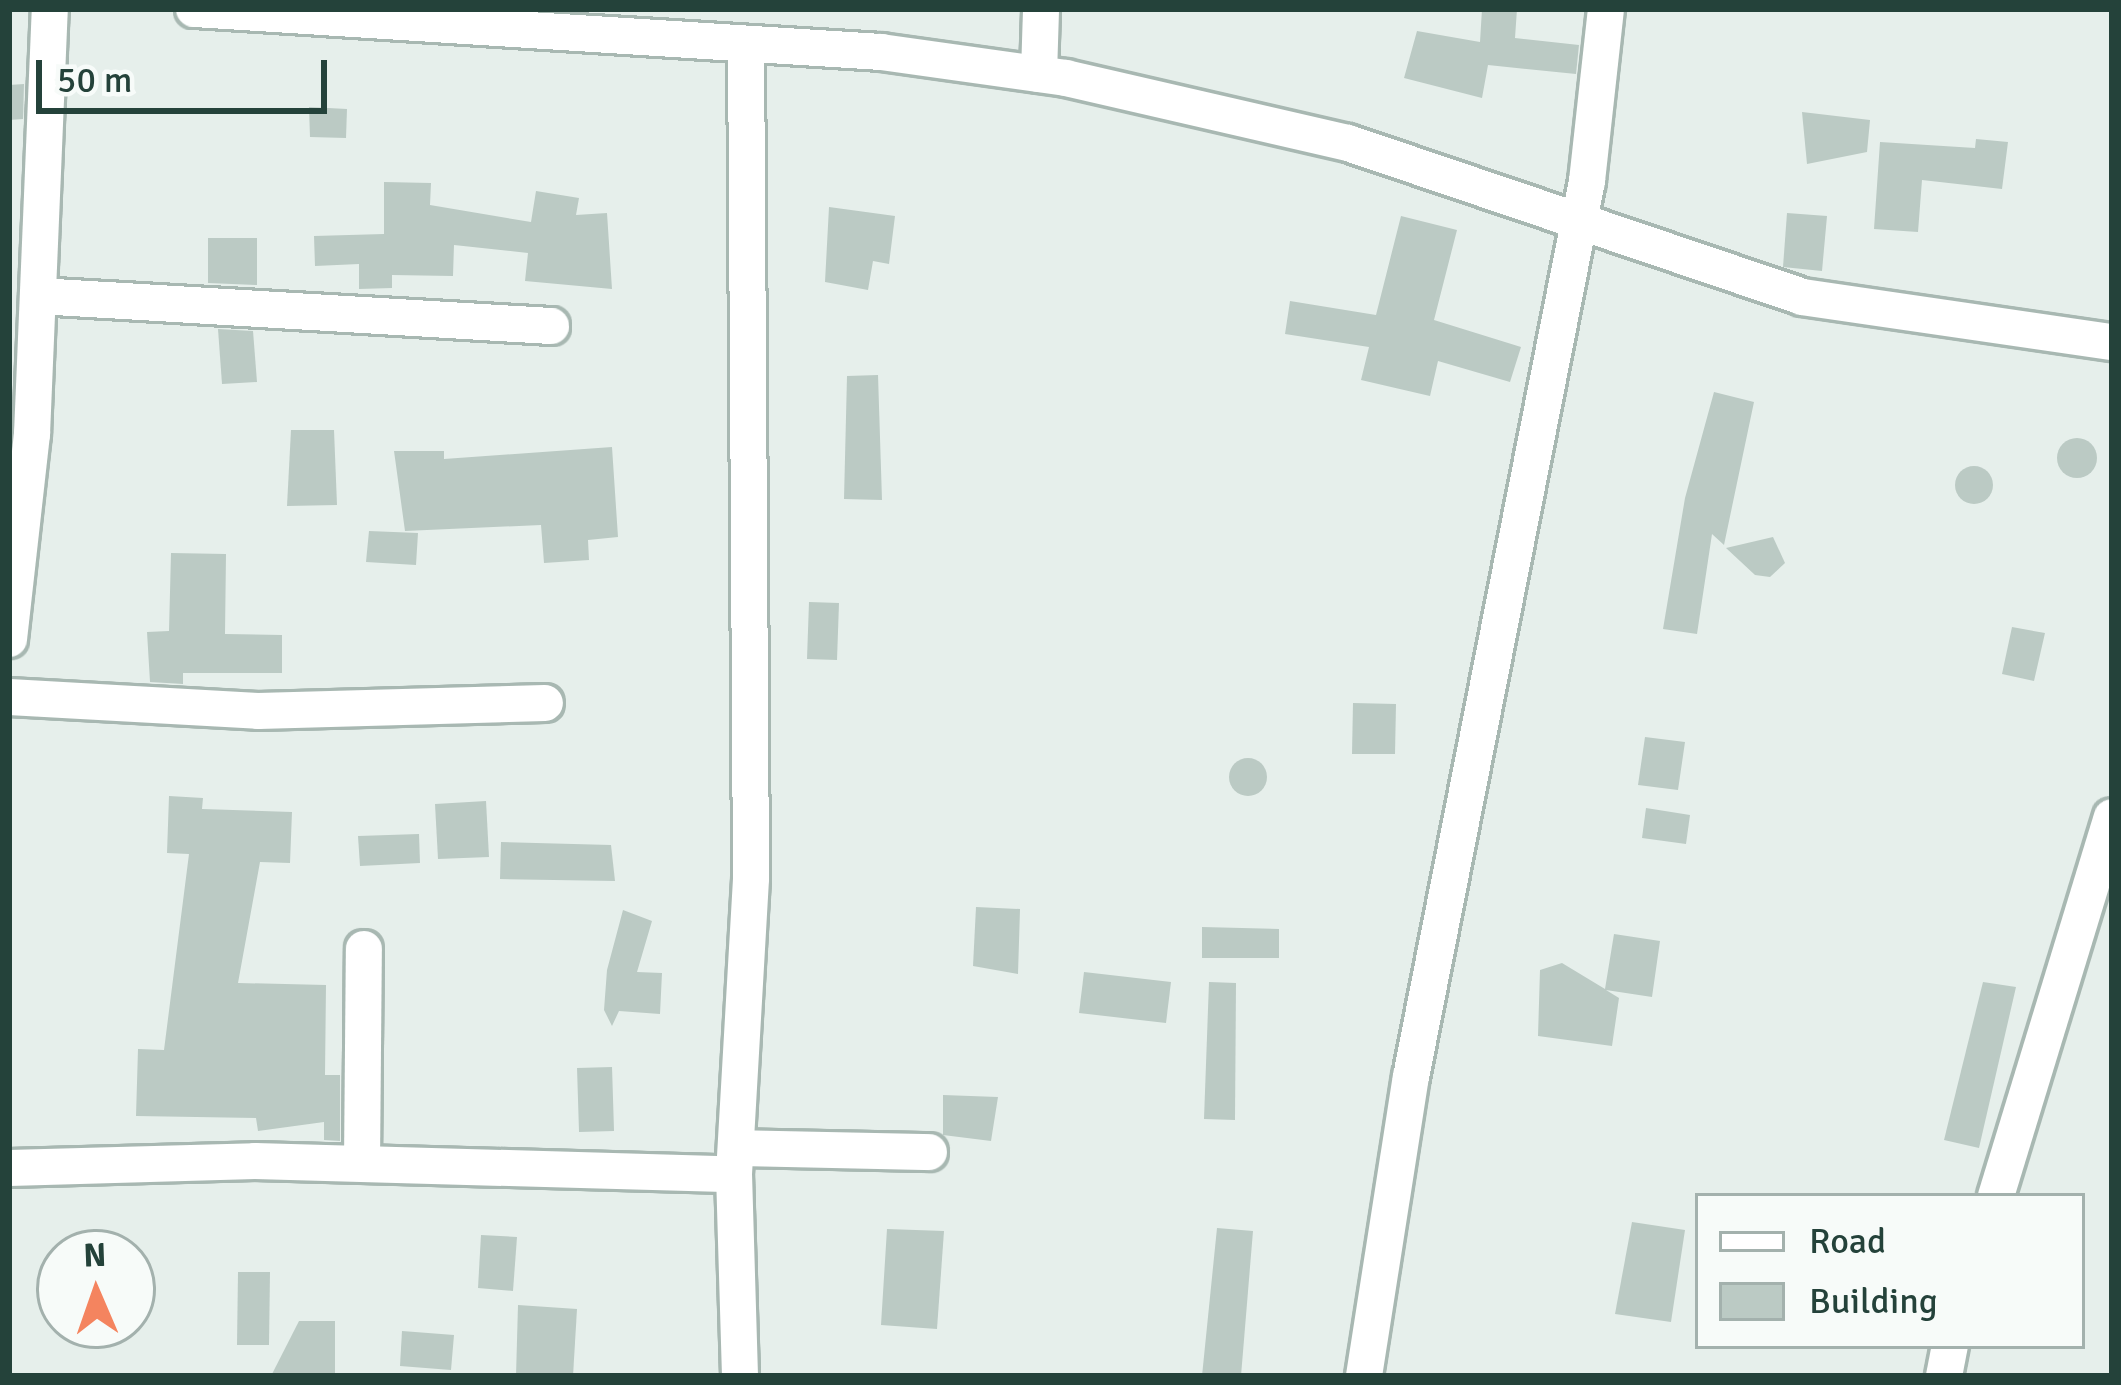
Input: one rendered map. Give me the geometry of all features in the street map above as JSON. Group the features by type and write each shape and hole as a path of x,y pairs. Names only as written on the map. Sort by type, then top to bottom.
{"street":[{"path":"9,639 21,434 38,296 50,9"},
{"path":"194,9 698,25 746,45 1039,74 1348,143 1579,218 1729,279 1802,297 2112,342"},
{"path":"1039,74 1041,9"},
{"path":"1364,1376 1415,1053 1579,218 1606,9"},
{"path":"740,1376 735,1161 751,878 746,45"},
{"path":"38,296 551,326"},
{"path":"9,697 258,710 544,703"},
{"path":"1997,1193 2112,817"},
{"path":"362,1163 364,949"},
{"path":"9,1168 735,1161 929,1152"}],"building":[{"path":"1482,9 1517,9 1515,38 1579,45 1576,74 1488,65 1482,98 1404,78 1417,31 1480,42"},
{"path":"24,84 23,119 9,120 9,85"},
{"path":"309,107 347,109 346,138 310,137"},
{"path":"1802,112 1870,120 1867,152 1807,164"},
{"path":"1976,139 2008,142 2002,189 1922,180 1918,232 1874,229 1880,142 1975,148"},
{"path":"384,182 431,183 430,205 531,222 536,191 579,198 576,215 607,213 612,289 525,281 528,253 454,245 453,276 392,275 392,288 359,289 359,264 315,266 314,236 384,234"},
{"path":"829,207 895,216 889,264 873,261 868,290 825,282"},
{"path":"1787,213 1827,216 1822,271 1783,267"},
{"path":"1401,216 1457,230 1434,320 1521,347 1510,382 1438,361 1430,396 1361,380 1369,347 1285,334 1290,301 1376,315"},
{"path":"208,238 257,238 257,285 208,283"},
{"path":"218,329 253,331 257,382 222,384"},
{"path":"878,375 882,500 844,499 847,376"},
{"path":"1714,392 1754,402 1724,545 1712,534 1697,634 1663,629 1685,498"},
{"path":"291,430 334,430 337,505 287,506"},
{"path":"2077,438 2091,444 2097,458 2091,472 2077,478 2063,472 2057,458 2063,444"},
{"path":"612,447 618,537 588,540 589,560 544,563 541,525 405,531 394,451 444,451 444,459"},
{"path":"1974,466 1988,471 1993,485 1988,499 1974,504 1960,499 1955,485 1960,471"},
{"path":"369,531 418,533 416,565 366,562"},
{"path":"1773,537 1785,563 1770,577 1755,575 1726,548"},
{"path":"171,553 226,554 225,634 282,635 282,673 183,673 183,684 150,682 147,632 169,631"},
{"path":"809,602 839,603 837,660 807,659"},
{"path":"2012,627 2045,633 2034,681 2002,674"},
{"path":"1353,703 1396,704 1395,754 1352,754"},
{"path":"1645,737 1685,742 1678,790 1638,785"},
{"path":"1248,758 1262,763 1267,777 1262,791 1248,796 1234,791 1229,777 1234,763"},
{"path":"169,796 203,798 202,809 292,812 290,863 260,862 238,983 326,985 325,1075 340,1075 340,1141 324,1140 324,1122 258,1131 256,1118 136,1116 138,1049 164,1050 189,854 167,853"},
{"path":"486,801 489,857 438,859 435,804"},
{"path":"1646,808 1690,815 1686,844 1642,838"},
{"path":"419,834 420,863 360,866 358,836"},
{"path":"501,842 611,845 615,881 500,879"},
{"path":"976,907 1020,909 1018,974 973,966"},
{"path":"623,910 652,921 637,972 662,973 660,1014 619,1011 612,1026 604,1010 607,970"},
{"path":"1202,927 1279,929 1279,958 1202,958"},
{"path":"1614,934 1660,941 1652,997 1606,990 1619,998 1612,1046 1538,1036 1540,970 1562,963 1605,989"},
{"path":"1084,972 1171,982 1166,1023 1079,1013"},
{"path":"1209,982 1236,983 1235,1120 1204,1119"},
{"path":"1983,982 2016,987 1979,1148 1944,1140"},
{"path":"612,1067 614,1131 579,1132 577,1068"},
{"path":"943,1095 998,1097 991,1141 943,1135"},
{"path":"1632,1222 1685,1230 1671,1322 1615,1314"},
{"path":"1217,1228 1253,1231 1241,1376 1202,1376"},
{"path":"887,1229 944,1231 937,1329 881,1325"},
{"path":"481,1235 517,1237 513,1291 478,1288"},
{"path":"238,1272 270,1272 269,1345 237,1345"},
{"path":"518,1305 577,1309 573,1376 516,1376"},
{"path":"299,1321 335,1321 335,1376 271,1376"},
{"path":"402,1331 454,1335 451,1370 400,1366"}]}
